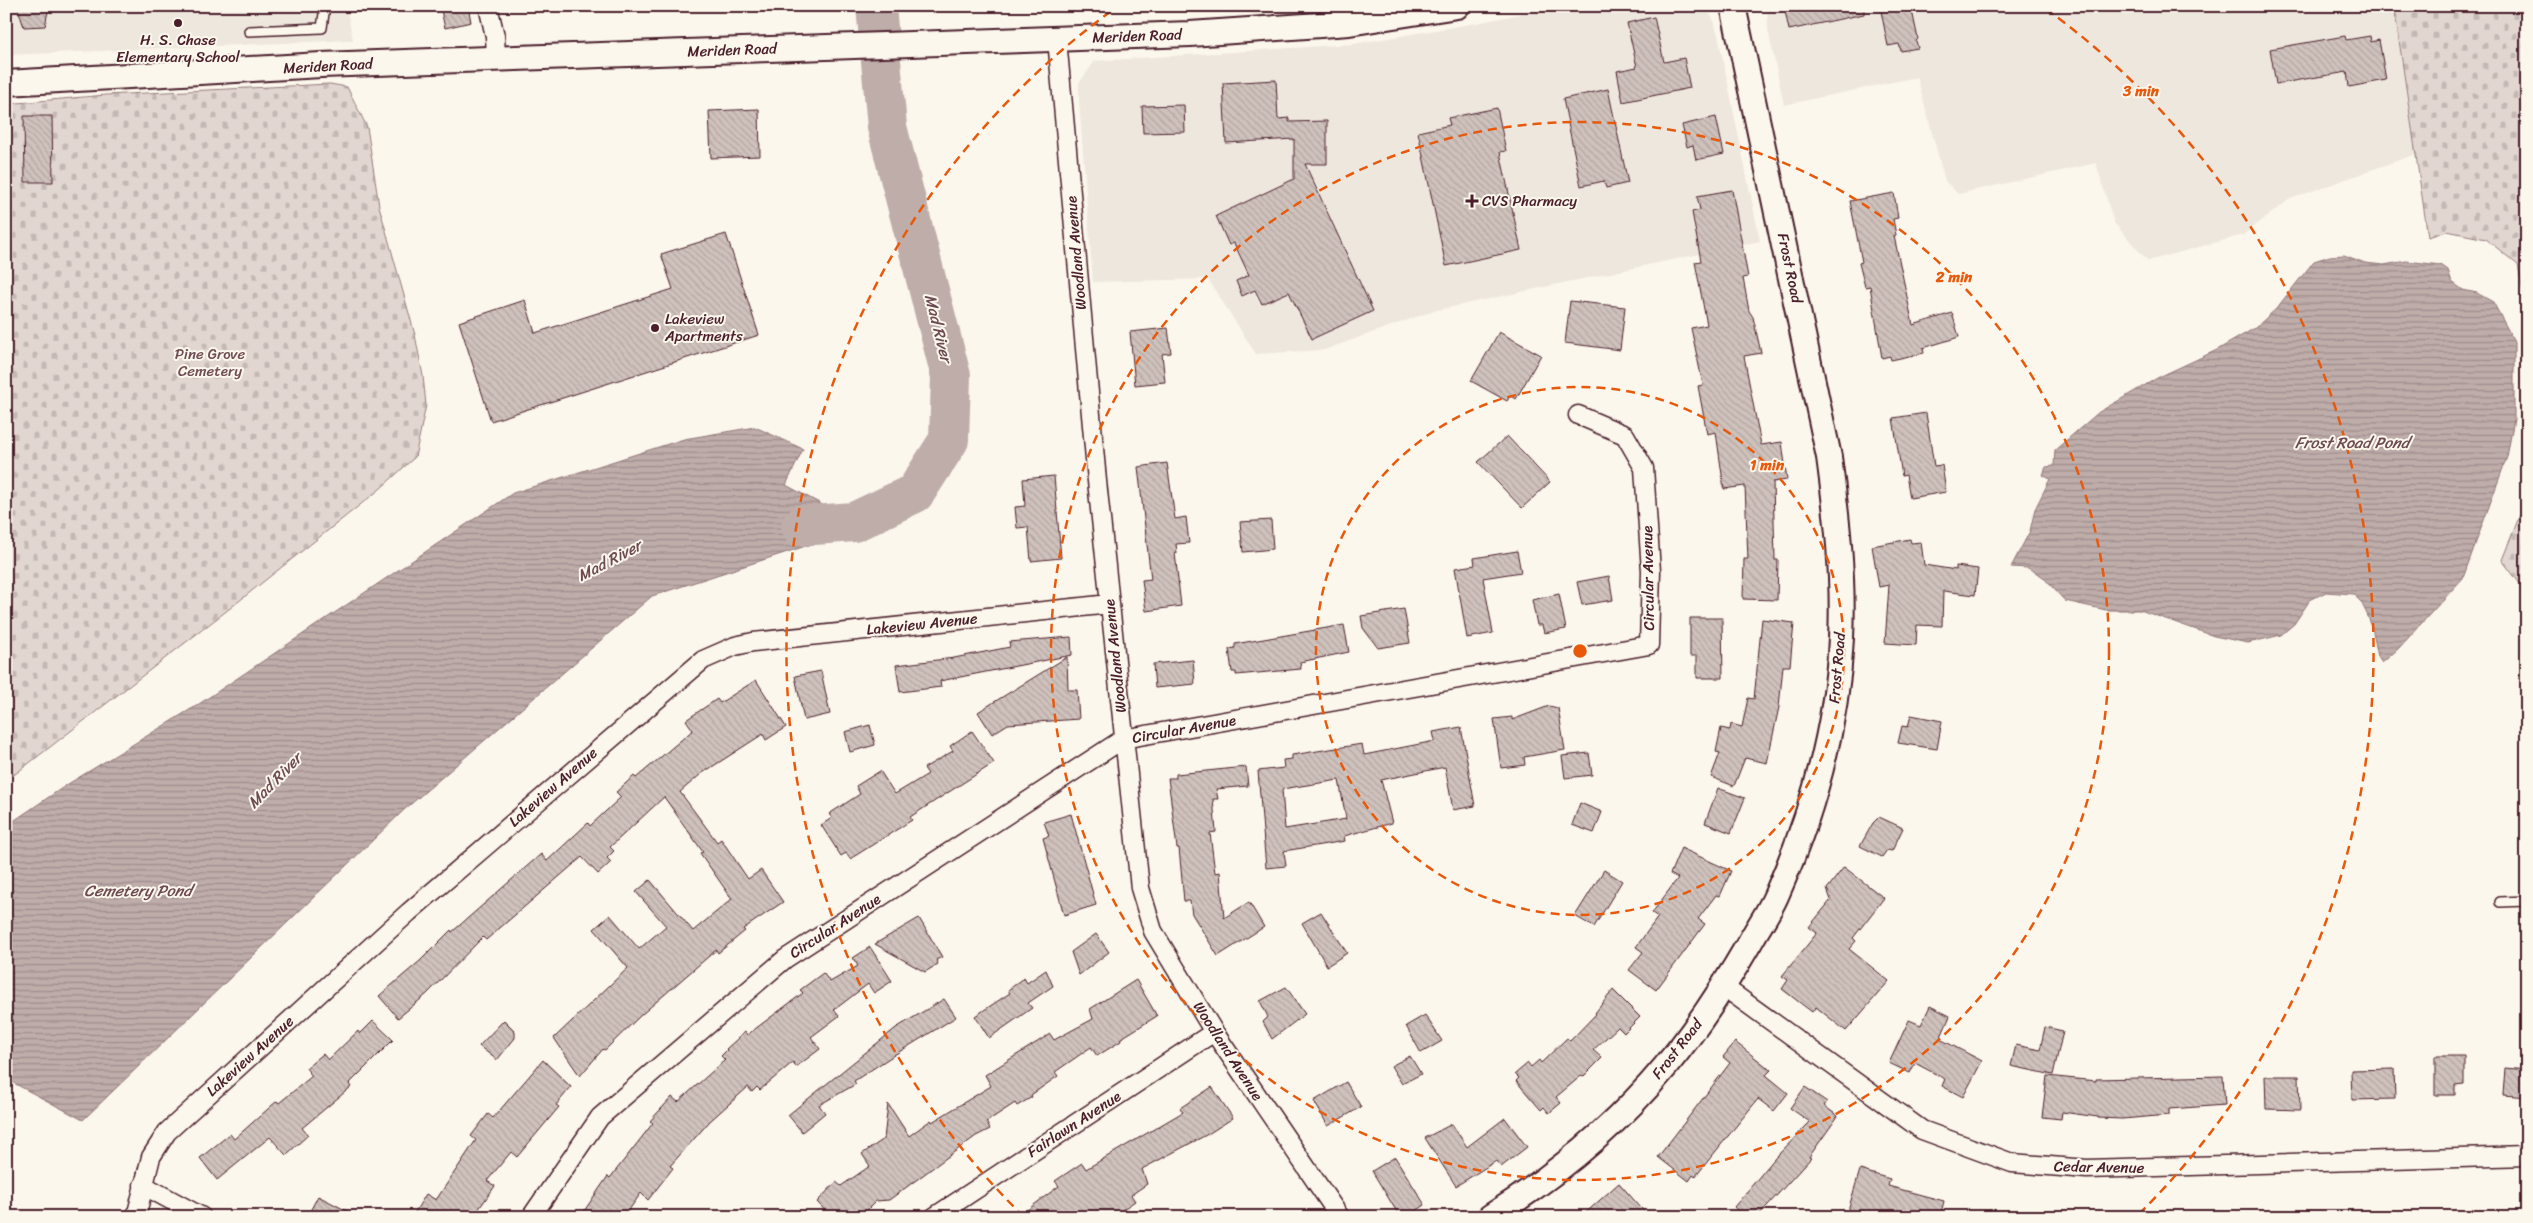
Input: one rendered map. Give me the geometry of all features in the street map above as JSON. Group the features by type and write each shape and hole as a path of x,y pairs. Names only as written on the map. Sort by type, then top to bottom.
{"main road":[{"name":"Meriden Road","path":"6,83 321,65 1200,33 1347,15 1457,6"},
{"name":"Frost Road","path":"1490,1217 1530,1192 1589,1144 1629,1106 1666,1066 1724,986 1776,897 1804,825 1832,722 1840,656 1842,603 1838,523 1829,457 1733,6"}],"street":[{"path":"488,6 496,58"},
{"name":"Woodland Avenue","path":"1056,39 1123,740 1140,888 1153,931 1214,1032 1340,1217"},
{"name":"Circular Avenue","path":"531,1217 600,1117 785,959 1123,740 1649,646 1651,571 1644,468 1625,436 1578,414"},
{"name":"Lakeview Avenue","path":"136,1217 151,1157 167,1132 409,912 703,660 728,648 754,642 1110,604"},
{"name":"Cedar Avenue","path":"1724,986 1922,1130 2012,1164 2087,1169 2527,1156"},
{"name":"Fairlawn Avenue","path":"934,1217 1214,1032"},
{"path":"143,1185 202,1217"}],"lane":[{"path":"249,31 322,28 325,6"},
{"path":"2500,902 2527,901"}],"shaded area":[{"name":"H. S. Chase Elementary School","path":"6,6 346,6 353,40 6,55"},
{"path":"1558,6 1705,6 1713,19 1718,35 1760,241 1433,311 1324,350 1256,354 1208,279 1093,282 1079,83 1095,61 1353,44 1477,23"},
{"path":"1767,6 2394,6 2416,154 2290,199 2243,235 2148,261 2114,223 2096,163 1958,194 1945,181 1917,77 1784,105 1768,30"}],"green space":[{"path":"2394,6 2527,6 2527,314 2518,265 2486,239 2447,231 2428,237"},
{"name":"Pine Grove Cemetery","path":"330,84 347,87 367,127 379,206 415,335 423,376 426,405 415,457 380,489 229,609 6,781 6,104 106,95"},
{"path":"2527,497 2527,593 2502,560"}],"water":[{"name":"Frost Road Pond","path":"2344,255 2365,263 2384,265 2406,261 2441,265 2448,270 2452,282 2463,290 2477,293 2493,302 2514,341 2514,419 2507,457 2463,578 2398,649 2382,663 2378,657 2372,627 2367,614 2361,602 2353,594 2326,592 2310,600 2294,624 2281,635 2248,643 2214,636 2140,610 2106,610 2065,601 2042,576 2028,568 2011,567 2030,531 2035,509 2050,479 2043,475 2046,467 2054,466 2055,450 2099,412 2159,377 2217,350 2255,328 2276,309 2314,261 2330,256"},
{"name":"Cemetery Pond","path":"755,427 803,449 786,485 854,522 849,532 652,596 404,810 83,1120 6,1079 6,826 68,784 196,706 513,493 684,439"}],"building":[{"path":"17,6 49,6 45,26 24,27"},
{"path":"440,6 468,6 471,22 445,28"},
{"path":"1784,6 1864,6 1864,14 1789,30"},
{"path":"1880,6 1911,6 1918,48 1901,51 1899,44 1888,46"},
{"path":"1654,17 1664,62 1684,58 1690,88 1623,102 1617,71 1637,67 1627,23"},
{"path":"2345,36 2346,40 2370,36 2371,42 2379,40 2386,80 2349,87 2347,72 2276,84 2270,49"},
{"path":"1276,80 1278,119 1289,118 1289,122 1327,121 1327,164 1305,164 1373,311 1312,339 1289,292 1262,304 1255,290 1242,296 1236,281 1249,275 1234,243 1229,245 1216,216 1294,179 1294,139 1226,143 1223,83"},
{"path":"1608,89 1628,183 1606,188 1604,181 1581,186 1563,99"},
{"path":"1184,105 1185,132 1143,133 1142,106"},
{"name":"CVS Pharmacy","path":"1497,108 1506,151 1500,152 1521,250 1446,266 1418,132 1450,125 1448,118"},
{"path":"759,109 760,156 711,158 709,111"},
{"path":"24,116 52,116 53,182 25,182"},
{"path":"1716,117 1724,154 1696,160 1693,145 1687,147 1682,125"},
{"path":"1732,190 1748,277 1743,278 1749,311 1753,317 1761,353 1744,356 1761,445 1782,442 1787,480 1773,482 1775,560 1778,560 1777,600 1743,599 1744,559 1748,559 1745,486 1724,489 1716,432 1707,434 1698,386 1703,385 1691,328 1707,325 1695,262 1701,261 1692,212 1700,210 1697,196"},
{"path":"1894,193 1898,218 1893,219 1896,235 1894,236 1913,325 1952,313 1959,337 1923,348 1924,353 1891,360 1890,356 1882,358 1870,286 1865,287 1859,263 1862,262 1850,201"},
{"name":"Lakeview Apartments","path":"726,234 759,335 491,421 459,322 525,300 535,333 673,289 661,254"},
{"path":"1570,301 1625,307 1620,350 1565,343"},
{"path":"1168,328 1171,353 1162,354 1165,382 1135,385 1130,332"},
{"path":"1499,332 1541,355 1516,399 1510,396 1507,401 1471,381"},
{"path":"1926,413 1934,466 1942,465 1946,492 1910,498 1906,475 1902,476 1893,418"},
{"path":"1507,436 1550,482 1522,508 1478,462"},
{"path":"1167,463 1175,519 1186,517 1189,543 1176,544 1177,553 1175,553 1181,606 1146,611 1142,580 1151,579 1138,467"},
{"path":"1054,476 1061,558 1031,561 1028,527 1017,528 1015,507 1025,506 1023,479"},
{"path":"1271,520 1273,549 1243,552 1240,522"},
{"path":"1910,539 1911,543 1921,542 1924,565 1956,570 1956,566 1978,569 1975,595 1943,591 1942,626 1917,625 1916,645 1885,643 1889,585 1879,587 1872,546"},
{"path":"1517,551 1521,572 1483,578 1493,633 1467,638 1455,568 1475,565 1474,558"},
{"path":"1609,576 1613,600 1582,605 1577,582"},
{"path":"1559,594 1566,629 1544,633 1542,625 1537,625 1532,600"},
{"path":"1404,609 1410,643 1378,648 1363,628 1361,616"},
{"path":"1690,618 1722,618 1723,678 1697,678 1697,656 1690,656"},
{"path":"1762,619 1794,623 1790,666 1783,666 1779,707 1767,763 1745,758 1734,786 1711,777 1720,753 1716,752 1721,728 1730,730 1731,724 1742,727 1748,698 1754,699"},
{"path":"1344,625 1349,652 1300,662 1301,669 1236,675 1236,672 1232,672 1229,649 1235,648 1235,644"},
{"path":"1071,637 1072,655 940,681 941,687 900,692 896,665 954,658 1010,647 1009,642"},
{"path":"1067,657 1068,690 1077,690 1079,719 1008,724 992,734 978,712"},
{"path":"1193,660 1195,684 1155,688 1153,664"},
{"path":"821,671 830,714 804,720 795,676"},
{"path":"756,680 786,727 766,740 763,734 701,774 680,792 717,842 721,839 748,879 761,870 783,902 743,929 745,931 718,953 716,950 641,1015 605,1050 603,1049 580,1076 554,1038 628,968 594,929 610,915 639,949 666,926 636,892 650,880 693,931 732,899 700,853 703,852 664,797 610,847 614,851 607,858 611,862 598,874 582,857 486,940 483,937 427,994 398,1018 379,996 420,961 451,930 452,932 541,854 547,861 588,823 590,826 621,797 616,792 634,776 636,778 693,730 686,720 717,699 720,703"},
{"path":"1549,706 1558,708 1565,750 1524,757 1525,765 1501,768 1494,719 1512,717 1512,720"},
{"path":"1911,715 1942,721 1937,749 1898,743 1902,726 1908,727"},
{"path":"870,725 875,745 850,752 845,732"},
{"path":"1461,727 1475,806 1453,810 1445,767 1381,780 1392,823 1344,836 1345,841 1284,851 1286,866 1266,868 1258,771 1284,768 1283,760 1292,759 1292,755 1362,744 1364,755 1435,741 1433,732","holes":["1339,780 1346,819 1285,829 1282,789"]},
{"path":"972,731 994,763 910,817 912,820 850,859 846,853 841,856 821,825 832,818 829,814 860,794 856,786 880,771 895,794 928,774 924,768 953,751 950,746"},
{"path":"1589,753 1592,775 1565,778 1562,756"},
{"path":"1246,767 1248,786 1216,789 1218,799 1213,799 1216,832 1210,833 1215,873 1220,872 1224,918 1249,902 1264,927 1218,956 1192,914 1190,901 1184,901 1179,848 1177,848 1168,778 1176,778 1176,774"},
{"path":"1718,788 1745,798 1731,833 1705,823"},
{"path":"1580,803 1602,812 1594,833 1572,825"},
{"path":"1071,814 1096,905 1064,915 1043,838 1049,836 1044,822"},
{"path":"1879,817 1903,828 1892,851 1887,850 1882,857 1860,846 1873,823"},
{"path":"1681,848 1731,871 1720,896 1716,895 1698,919 1705,924 1656,990 1629,970 1643,952 1636,947 1658,917 1652,913 1678,878 1670,874"},
{"path":"1844,867 1884,898 1853,938 1856,941 1849,949 1889,981 1846,1031 1816,1007 1812,1012 1782,989 1788,980 1782,976 1817,933 1809,927 1831,900 1827,889"},
{"path":"1604,870 1622,881 1594,927 1575,916"},
{"path":"1321,912 1347,953 1327,966 1302,923"},
{"path":"919,918 942,957 936,960 938,964 925,972 875,944"},
{"path":"1096,934 1109,952 1079,975 1071,952"},
{"path":"870,947 892,981 874,993 868,984 834,1010 839,1016 811,1037 820,1049 796,1067 793,1062 760,1090 757,1087 752,1092 748,1087 710,1121 670,1166 673,1168 648,1200 641,1193 624,1217 580,1217 608,1176 610,1178 653,1123 650,1121 672,1097 678,1102 725,1060 721,1056 726,1049 745,1032 747,1035 803,993 800,990 823,973 830,982 858,966 853,958"},
{"path":"1046,970 1053,986 1028,1003 1032,1008 989,1038 975,1016 1010,993 1008,990 1024,978 1027,983"},
{"path":"1136,980 1157,1016 1097,1056 1091,1047 1055,1072 1058,1076 1031,1095 1032,1097 1017,1106 1015,1103 986,1122 990,1129 976,1136 889,1200 876,1201 860,1217 831,1217 817,1202 836,1182 841,1186 870,1166 862,1154 884,1139 888,1104 909,1136 931,1120 932,1122 991,1086 985,1075 1050,1034 1054,1040 1093,1019 1090,1009"},
{"path":"1286,987 1305,1014 1272,1039 1263,1022 1268,1017 1260,1001"},
{"path":"1613,990 1640,1017 1624,1033 1618,1027 1593,1050 1602,1058 1583,1077 1581,1076 1556,1097 1561,1103 1549,1113 1544,1107 1541,1110 1516,1081 1519,1078 1515,1074 1528,1063 1531,1067 1539,1060 1541,1063 1567,1038 1570,1041 1596,1014"},
{"path":"944,999 956,1017 854,1081 856,1084 819,1105 825,1113 802,1132 788,1115 896,1028"},
{"path":"1930,1006 1950,1016 1940,1039 1982,1061 1963,1097 1942,1086 1945,1079 1915,1063 1910,1073 1889,1063 1909,1020 1921,1025"},
{"path":"1425,1015 1442,1041 1421,1053 1406,1026"},
{"path":"504,1020 515,1031 515,1038 497,1060 479,1046"},
{"path":"373,1021 393,1040 349,1084 351,1087 302,1128 308,1135 286,1155 270,1137 217,1180 200,1158 230,1134 234,1139 277,1101 279,1103 312,1076 306,1068 323,1054 328,1060 358,1031 360,1034"},
{"path":"2045,1027 2063,1031 2053,1075 2011,1066 2016,1045 2040,1050"},
{"path":"1735,1042 1771,1070 1766,1075 1788,1093 1774,1111 1758,1099 1695,1177 1693,1175 1689,1181 1658,1157 1730,1063 1723,1057"},
{"path":"1410,1056 1421,1074 1402,1084 1391,1066"},
{"path":"2435,1056 2464,1056 2464,1084 2455,1085 2455,1095 2435,1095"},
{"path":"543,1060 571,1087 556,1105 559,1107 517,1157 511,1152 487,1181 495,1186 473,1217 412,1217 426,1194 436,1200 476,1140 471,1136 488,1114 493,1118"},
{"path":"2505,1068 2527,1070 2527,1097 2503,1095"},
{"path":"2394,1069 2395,1099 2352,1100 2351,1070"},
{"path":"2047,1076 2096,1081 2096,1079 2223,1076 2225,1105 2169,1109 2169,1115 2122,1119 2098,1118 2062,1112 2061,1119 2042,1117"},
{"path":"2265,1076 2299,1076 2300,1110 2266,1109"},
{"path":"1346,1082 1361,1107 1328,1126 1314,1101"},
{"path":"1212,1087 1233,1118 1208,1134 1142,1169 1147,1184 1131,1195 1135,1201 1112,1217 1018,1217 1059,1186 1055,1181 1082,1163 1086,1169 1183,1112 1180,1108"},
{"path":"1805,1087 1827,1102 1824,1106 1838,1116 1809,1157 1811,1158 1757,1217 1745,1217 1734,1207 1775,1158 1810,1122 1790,1108"},
{"path":"1505,1118 1527,1147 1501,1167 1496,1161 1456,1186 1425,1138 1452,1124 1467,1147"},
{"path":"1395,1157 1425,1205 1407,1217 1400,1217 1372,1171"},
{"path":"1860,1170 1890,1179 1888,1186 1944,1201 1940,1217 1846,1217"},
{"path":"1619,1183 1649,1217 1581,1217"},
{"path":"318,1196 359,1217 307,1217"}],"waterway":[{"name":"Mad River","path":"801,526 854,522 915,493 949,440 951,376 887,127 876,6"}],"place":[{"name":"H. S. Chase Elementary School","path":"178,23"},
{"name":"CVS Pharmacy","path":"1472,201"},
{"name":"Lakeview Apartments","path":"655,328"}]}
